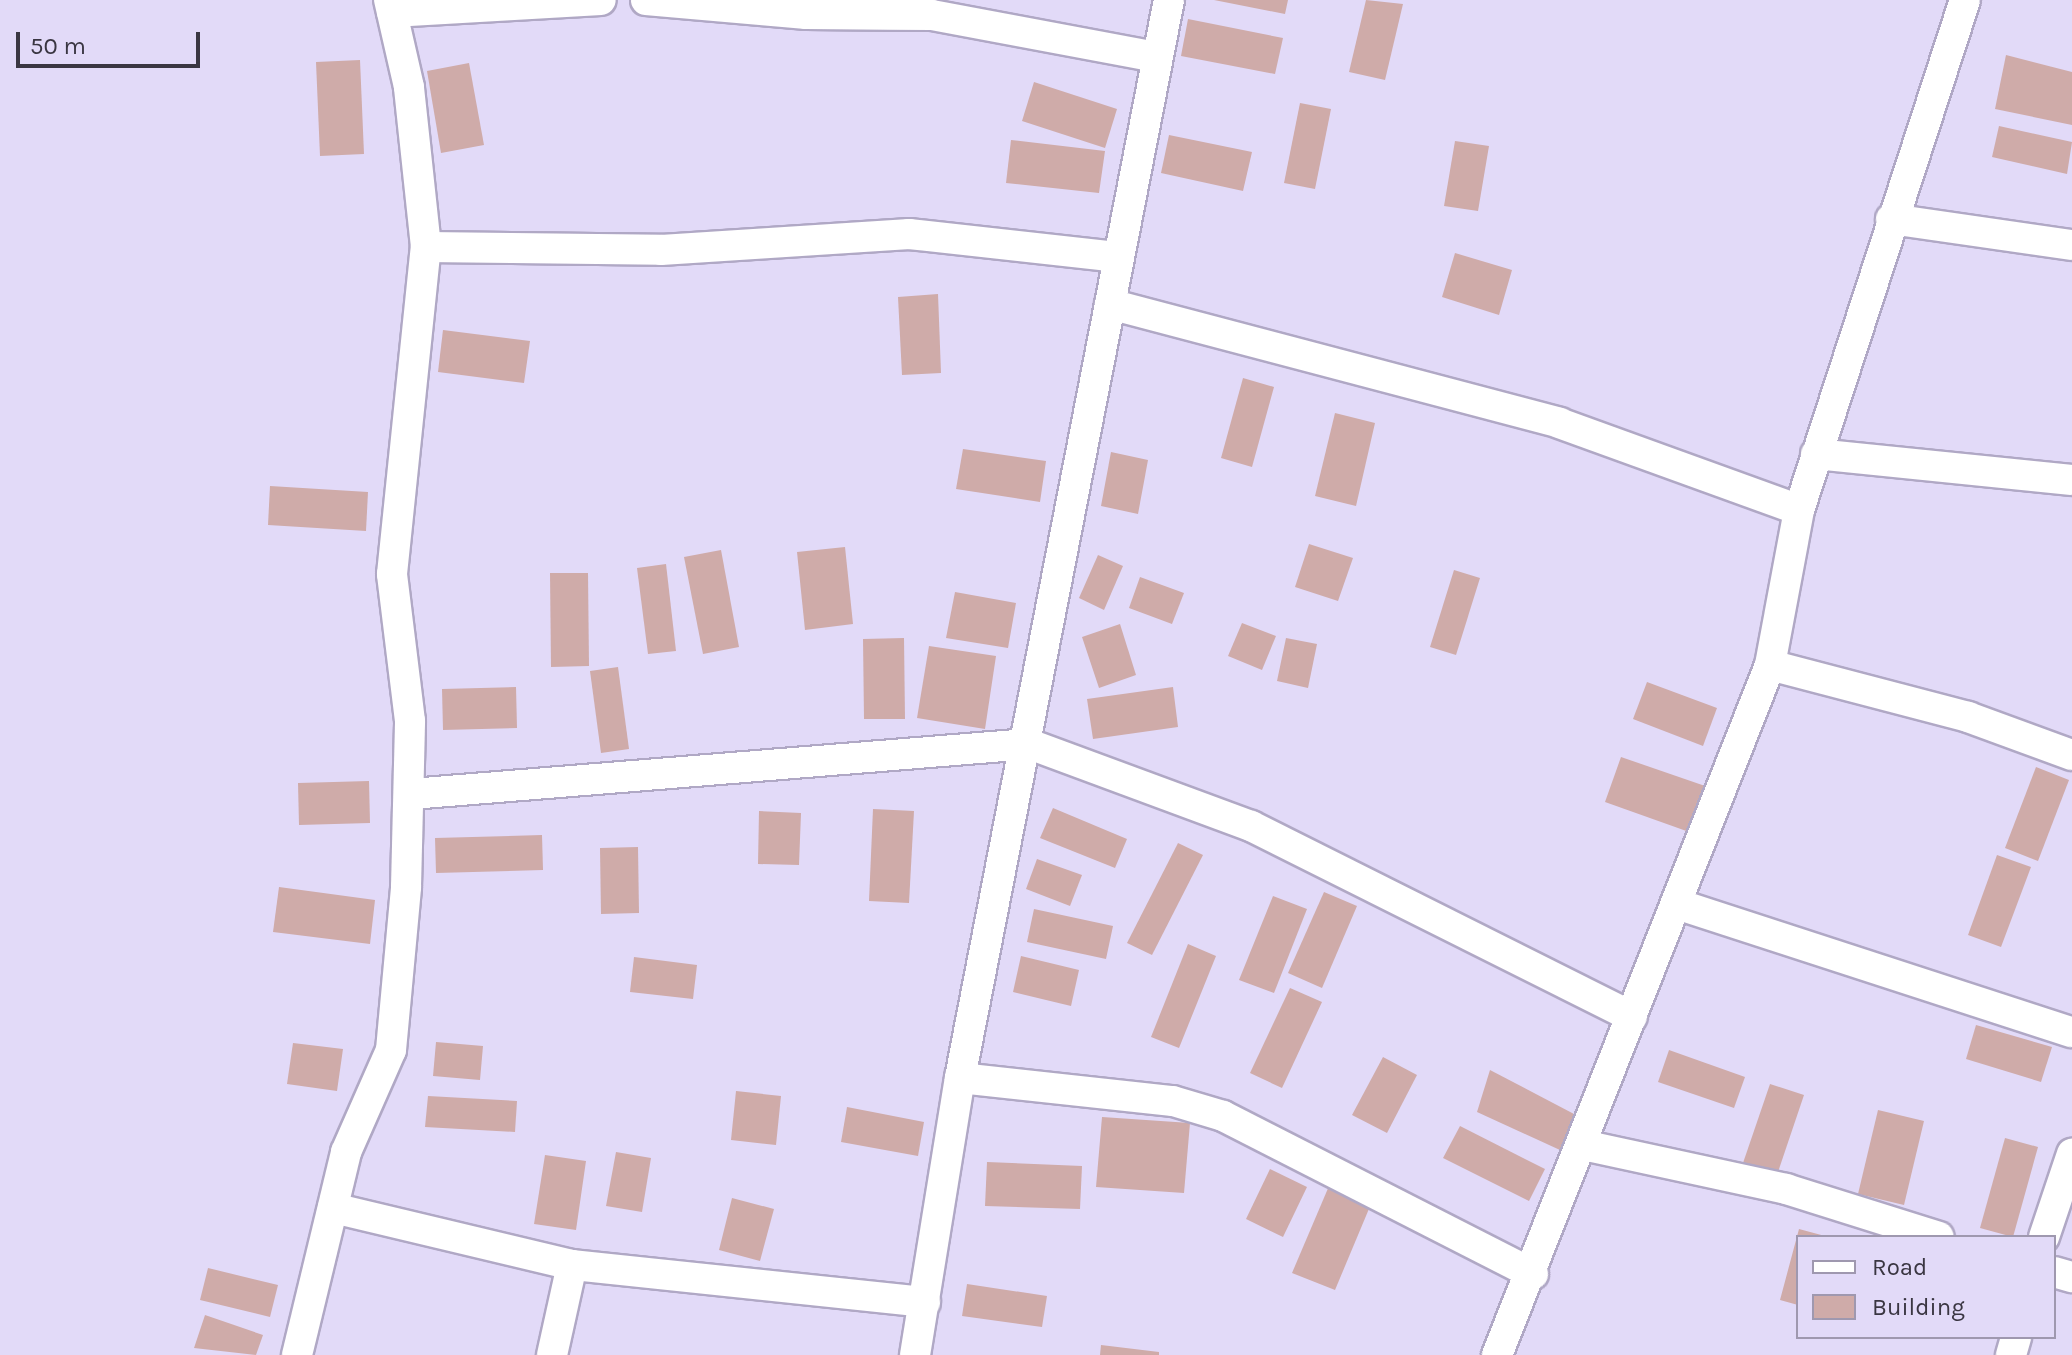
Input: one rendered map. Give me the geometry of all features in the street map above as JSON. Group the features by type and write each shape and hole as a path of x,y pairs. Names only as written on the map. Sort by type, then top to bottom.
{"street":[{"path":"297,1355 346,1152 391,1050 411,794 410,721 392,574 426,247 409,87 390,6 601,0"},
{"path":"646,0 806,14 932,15 1156,57"},
{"path":"915,1355 960,1078 1029,744 1169,0"},
{"path":"1497,1355 1533,1274 1632,1017 1680,905 1770,665 1799,510 1891,219 1965,0"},
{"path":"1891,219 2072,245"},
{"path":"426,247 661,250 909,234 1119,257"},
{"path":"1110,304 1559,423 1799,510"},
{"path":"1816,454 2072,480"},
{"path":"1770,665 1968,717 2072,755"},
{"path":"411,794 1029,744 1251,826 1632,1017"},
{"path":"1680,905 2072,1032"},
{"path":"960,1078 1173,1101 1223,1116 1533,1274"},
{"path":"1583,1145 1786,1189 1933,1235"},
{"path":"2045,1235 2072,1154"},
{"path":"333,1208 572,1265 925,1302"},
{"path":"552,1355 572,1265"}],"building":[{"path":"1214,0 1288,0 1285,14"},
{"path":"1366,0 1403,4 1385,80 1349,72"},
{"path":"1188,19 1283,38 1275,74 1181,56"},
{"path":"2006,55 2072,72 2072,125 1995,109"},
{"path":"360,60 364,154 320,156 316,62"},
{"path":"469,63 484,145 441,153 427,71"},
{"path":"1034,82 1117,109 1105,148 1022,121"},
{"path":"1300,103 1331,109 1315,189 1284,183"},
{"path":"1999,126 2072,142 2067,174 1992,157"},
{"path":"1169,135 1252,152 1243,191 1161,173"},
{"path":"1011,140 1105,151 1099,193 1006,183"},
{"path":"1455,141 1489,146 1478,211 1444,206"},
{"path":"1455,253 1512,270 1499,315 1442,297"},
{"path":"938,294 941,373 902,375 898,297"},
{"path":"443,330 530,341 524,383 438,372"},
{"path":"1243,378 1274,387 1252,467 1221,458"},
{"path":"1335,413 1375,423 1356,506 1315,496"},
{"path":"963,449 1046,461 1040,502 956,489"},
{"path":"1111,452 1148,460 1138,514 1101,506"},
{"path":"270,486 368,492 366,531 268,525"},
{"path":"1309,544 1353,558 1338,601 1295,587"},
{"path":"845,547 853,624 805,630 797,552"},
{"path":"721,550 739,647 703,654 684,557"},
{"path":"1098,555 1123,566 1104,610 1079,598"},
{"path":"666,564 676,651 648,654 637,568"},
{"path":"1454,570 1480,578 1456,655 1430,647"},
{"path":"550,573 588,573 589,666 551,667"},
{"path":"1140,577 1184,593 1172,624 1129,608"},
{"path":"955,592 1016,603 1008,648 946,638"},
{"path":"1242,623 1276,636 1262,670 1228,656"},
{"path":"1120,624 1136,675 1099,688 1082,637"},
{"path":"904,638 905,719 864,719 863,639"},
{"path":"1286,638 1317,644 1308,688 1277,681"},
{"path":"929,646 996,656 985,729 917,718"},
{"path":"618,667 629,749 601,753 590,671"},
{"path":"1647,682 1717,708 1703,746 1633,719"},
{"path":"516,687 517,728 443,730 442,689"},
{"path":"1173,687 1178,727 1093,739 1087,699"},
{"path":"1621,757 1708,787 1692,833 1605,802"},
{"path":"2036,767 2069,780 2038,861 2005,848"},
{"path":"369,781 370,823 299,825 298,783"},
{"path":"1053,808 1127,839 1115,868 1040,838"},
{"path":"873,809 914,811 909,903 869,901"},
{"path":"759,811 801,813 799,865 758,864"},
{"path":"542,835 543,870 436,873 435,838"},
{"path":"1178,843 1203,855 1152,955 1127,943"},
{"path":"638,847 639,913 601,914 600,848"},
{"path":"1997,855 2031,867 2001,947 1968,935"},
{"path":"1037,859 1082,875 1070,906 1026,889"},
{"path":"279,887 375,900 370,944 273,932"},
{"path":"1324,892 1357,906 1322,988 1288,973"},
{"path":"1273,896 1307,909 1274,993 1239,980"},
{"path":"1034,909 1113,926 1106,959 1027,942"},
{"path":"1188,944 1216,956 1179,1048 1151,1037"},
{"path":"1021,956 1079,970 1071,1006 1013,992"},
{"path":"634,957 697,965 693,999 630,992"},
{"path":"1290,988 1322,1002 1282,1088 1250,1073"},
{"path":"1976,1025 2052,1047 2041,1082 1966,1059"},
{"path":"436,1042 483,1046 480,1080 433,1076"},
{"path":"293,1043 343,1049 337,1091 287,1084"},
{"path":"1669,1050 1745,1077 1734,1108 1658,1082"},
{"path":"1383,1057 1417,1075 1387,1133 1352,1115"},
{"path":"1490,1070 1574,1114 1560,1150 1477,1112"},
{"path":"1770,1084 1804,1095 1777,1175 1743,1163"},
{"path":"736,1091 781,1096 776,1145 731,1140"},
{"path":"428,1096 517,1101 515,1132 425,1127"},
{"path":"847,1107 924,1122 918,1156 841,1142"},
{"path":"1878,1110 1924,1121 1904,1205 1858,1194"},
{"path":"1102,1117 1190,1123 1184,1193 1096,1187"},
{"path":"1460,1126 1545,1169 1529,1201 1443,1158"},
{"path":"2005,1138 2038,1147 2014,1235 1980,1228"},
{"path":"616,1152 651,1158 642,1212 606,1206"},
{"path":"545,1155 586,1161 576,1230 534,1224"},
{"path":"987,1162 1082,1166 1080,1209 985,1206"},
{"path":"1270,1169 1307,1187 1283,1237 1246,1219"},
{"path":"1329,1186 1371,1204 1335,1290 1292,1273"},
{"path":"732,1198 774,1209 760,1261 719,1250"},
{"path":"1799,1229 1821,1235 1797,1235"},
{"path":"1796,1240 1796,1304 1780,1300"},
{"path":"208,1268 278,1285 270,1317 200,1300"},
{"path":"967,1284 1047,1296 1042,1327 962,1316"},
{"path":"205,1315 263,1335 256,1355 194,1348"},
{"path":"1101,1345 1159,1352 1159,1355 1100,1355"}]}
